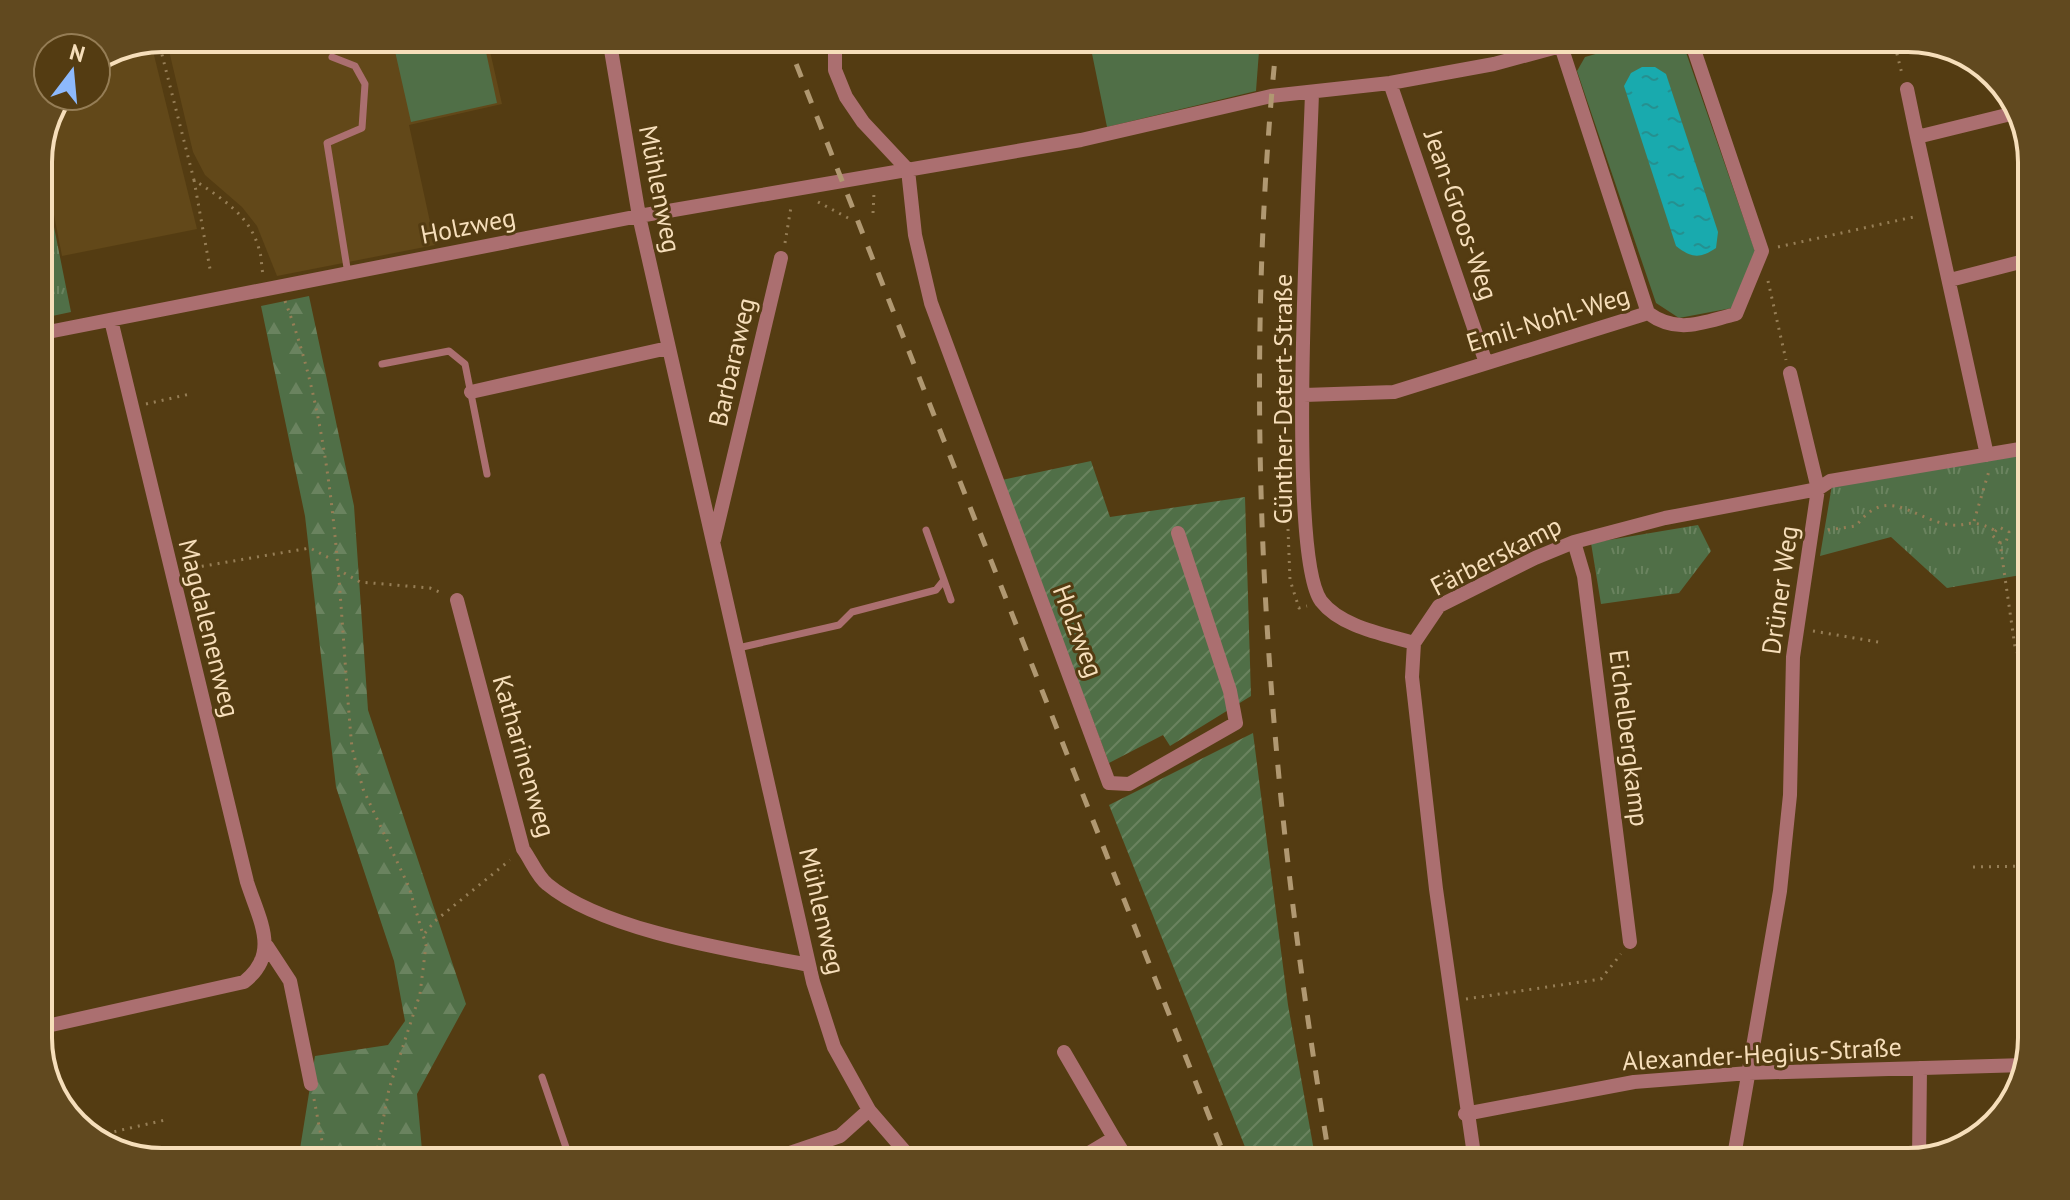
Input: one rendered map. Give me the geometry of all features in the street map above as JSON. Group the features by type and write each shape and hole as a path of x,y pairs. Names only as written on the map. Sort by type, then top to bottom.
{"street":[{"name":"Mühlenweg","path":"611,52 639,216 809,965 834,1047 869,1110 902,1148"},
{"path":"835,52 835,70 846,97 863,122 908,170"},
{"name":"Holzweg","path":"52,331 639,216 1081,140 1271,96 1390,83 1494,64 1539,52"},
{"path":"1563,52 1648,313"},
{"path":"1695,52 1762,251"},
{"name":"Jean-Groos-Weg","path":"1390,83 1486,363"},
{"path":"1907,89 1987,455"},
{"name":"Günther-Detert-Straße","path":"1312,92 1304,395 1307,555 1316,592 1340,617 1414,643"},
{"path":"1917,137 2007,115"},
{"name":"Holzweg","path":"908,170 915,235 931,303 1109,783 1129,784 1236,723 1230,691 1178,533"},
{"name":"Emil-Nohl-Weg","path":"1304,395 1394,392 1648,313 1664,324 1682,326 1736,314 1762,251"},
{"name":"Barbaraweg","path":"713,544 781,258"},
{"path":"1950,280 2018,263"},
{"name":"Magdalenenweg","path":"111,320 247,882 267,946 290,981 311,1084"},
{"path":"471,392 668,348"},
{"name":"Drüner Weg","path":"1736,1148 1780,891 1790,795 1793,657 1818,489 1790,373"},
{"name":"Färberskamp","path":"1414,643 1439,606 1574,542 1665,518 1818,489 1830,481 2018,449"},
{"name":"Eichelbergkamp","path":"1574,542 1584,576 1630,942"},
{"name":"Katharinenweg","path":"457,600 523,849 545,882 583,909 707,946 809,965"},
{"path":"1414,643 1412,677 1465,1114 1472,1148"},
{"path":"52,1025 244,982 259,970 267,946"},
{"path":"1064,1052 1120,1148"},
{"name":"Alexander-Hegius-Straße","path":"1465,1114 1634,1082 1749,1073 2014,1065"},
{"path":"1919,1147 1920,1068"},
{"path":"804,1148 840,1136 869,1110"},
{"path":"1097,1148 1114,1138"}],"lane":[{"path":"332,57 355,66 365,84 362,128 327,143 348,274"},
{"path":"382,364 449,351 465,364 487,474"},
{"path":"926,530 951,600"},
{"path":"738,648 839,625 852,612 936,590 944,580"},
{"path":"542,1077 566,1148"}],"path":[{"path":"161,52 194,180 210,269"},
{"path":"1897,52 1907,89"},
{"path":"194,180 239,214 254,235 262,273 279,287 306,362 337,569 352,748 363,789 409,887 425,933 420,994 389,1089 378,1148"},
{"path":"781,258 793,191 850,219"},
{"path":"1762,251 1934,212"},
{"path":"1768,278 1790,373"},
{"path":"130,408 190,394"},
{"path":"1974,521 1989,471 1987,455"},
{"path":"1812,531 1856,526 1872,509 1893,505 1943,524 1974,521 1994,530"},
{"path":"1994,530 1999,527 2009,532 2009,538 2000,543"},
{"path":"1994,530 1994,540 2000,543"},
{"path":"2000,543 2018,653"},
{"path":"170,572 310,548 335,561"},
{"path":"337,569 360,582 430,588 457,600"},
{"path":"1798,628 1884,643"},
{"path":"425,933 435,921 523,849"},
{"path":"1973,867 2018,866"},
{"path":"1451,1001 1601,979 1630,942"},
{"path":"311,1084 323,1148"},
{"path":"107,1133 165,1120"}],"shaded area":[{"path":"169,52 490,52 502,104 409,125 435,245 277,276 257,226 242,207 205,175 193,152"},
{"path":"153,53 197,229 62,256 52,205 52,154 64,112 112,112 112,64"}],"green space":[{"path":"395,52 486,52 497,103 411,122"},
{"path":"1092,52 1259,52 1256,91 1107,127"},
{"path":"1602,52 1686,52 1756,254 1732,308 1679,318 1656,303 1577,71 1585,57"},
{"path":"52,217 71,312 52,316"},
{"path":"309,296 354,506 368,710 466,1004 417,1094 422,1148 300,1148 315,1056 388,1045 405,1021 394,961 336,787 305,516 261,306"},
{"path":"2018,454 2018,575 1947,588 1891,537 1820,556 1832,485"},
{"path":"1091,461 1110,517 1245,497 1251,696 1170,746 1163,735 1109,763 1002,480"},
{"path":"1698,525 1711,551 1679,593 1601,604 1591,543"},
{"path":"1253,733 1288,1005 1314,1148 1245,1148 1109,805"}],"water":[{"path":"1642,67 1655,67 1666,74 1718,232 1716,248 1705,254 1691,255 1676,246 1624,86 1631,73"}],"railway":[{"path":"791,52 1222,1148"},
{"path":"1276,52 1260,320 1260,461 1266,602 1290,882 1328,1148"}]}
